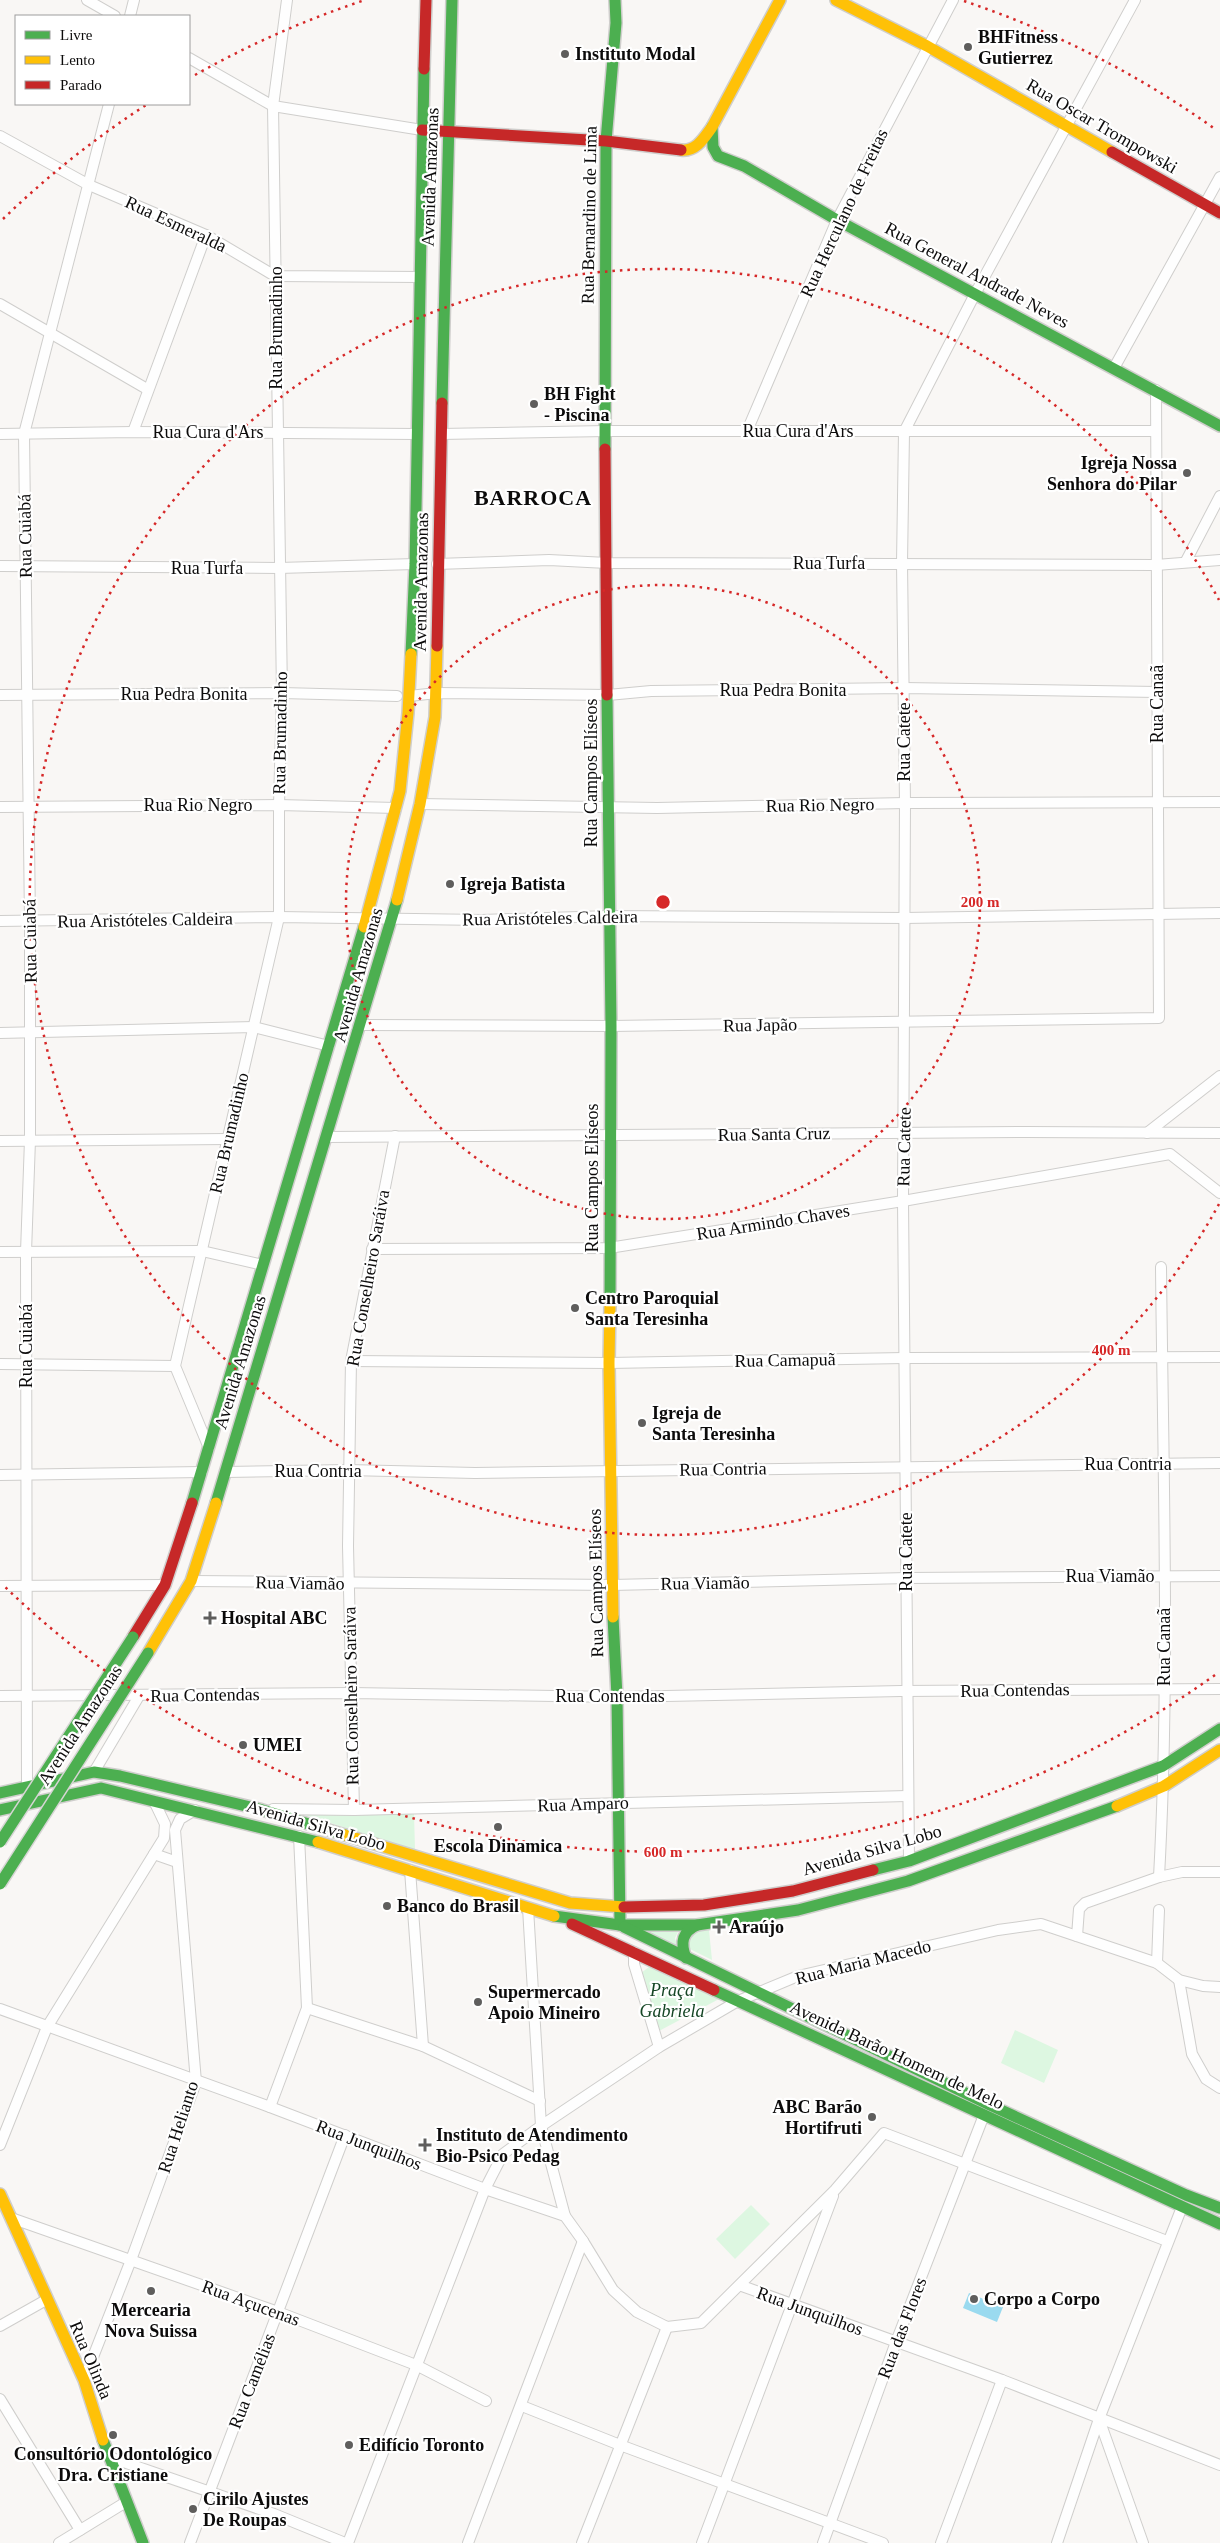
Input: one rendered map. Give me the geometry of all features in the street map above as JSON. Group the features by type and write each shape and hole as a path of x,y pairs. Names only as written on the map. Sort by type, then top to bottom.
{"main road":[{"name":"Avenida Amazonas","path":"0,1842 133,1637 164,1585 210,1449 367,919 396,808 403,696 415,564 416,434 426,0"},
{"name":"Avenida Amazonas","path":"0,1884 148,1653 190,1581 226,1472 260,1352 393,919 420,804 437,693 437,564 452,0"},
{"name":"Rua Bernardino de Lima","path":"606,431 606,140 616,23 615,0"},
{"path":"422,130 606,140 688,150 702,142 712,127 780,0"},
{"name":"Rua Oscar Trompowski","path":"836,0 927,46 1066,127 1220,213"},
{"name":"Rua General Andrade Neves","path":"712,127 713,146 718,156 744,166 837,220 1220,426"},
{"name":"Rua Campos Elíseos","path":"606,431 611,1026 609,1248 612,1327 609,1363 620,1925"},
{"name":"Avenida Silva Lobo","path":"570,1903 620,1908 704,1905 793,1891 909,1861 1163,1766 1220,1729"},
{"name":"Avenida Silva Lobo","path":"0,1810 101,1788 299,1836 559,1918 620,1925 697,1925 798,1910 908,1881 1138,1799 1164,1786 1220,1750"},
{"name":"Avenida Silva Lobo","path":"0,1793 94,1772 258,1809 308,1823 362,1842 570,1903 620,1925"},
{"path":"299,1836 302,1827 308,1823"},
{"name":"Avenida Barão Homem de Melo","path":"559,1918 1220,2224"},
{"name":"Avenida Barão Homem de Melo","path":"620,1925 990,2105 1186,2195 1220,2208"},
{"path":"686,1958 681,1945 682,1938 690,1928 697,1925"},
{"path":"634,1952 650,1947 664,1947"},
{"name":"Rua Olinda","path":"0,2194 46,2300 84,2380 109,2457 142,2543"}],"street":[{"path":"87,0 113,15"},
{"path":"130,15 134,0"},
{"name":"Rua Brumadinho","path":"175,1366 279,917 278,805 282,693 278,568 272,106 287,0"},
{"name":"Rua Herculano de Freitas","path":"747,431 837,220 927,46 953,0"},
{"path":"904,432 975,294 1135,0"},
{"path":"190,59 272,106 422,130"},
{"name":"Rua Cuiabá","path":"27,1788 26,1252 30,1140 30,922 27,806 29,695 25,566 24,434 109,105"},
{"name":"Rua Esmeralda","path":"0,136 89,185 206,235 275,276"},
{"path":"1114,368 1220,177"},
{"path":"133,432 147,389 206,235"},
{"path":"275,276 420,277"},
{"path":"0,304 147,389"},
{"name":"Rua Canaã","path":"1156,390 1159,1018"},
{"name":"Rua Cura d'Ars","path":"441,434 606,431 1155,431"},
{"name":"Rua Cura d'Ars","path":"0,434 133,432 416,434"},
{"name":"Rua Catete","path":"904,432 902,562 905,803 903,1201 909,1861"},
{"path":"1186,561 1220,496"},
{"name":"Rua Turfa","path":"437,564 549,560 607,563 902,562 1156,565 1186,561 1220,560"},
{"name":"Rua Turfa","path":"0,566 278,568 415,564"},
{"name":"Rua Pedra Bonita","path":"0,696 282,693 403,696 437,693 608,695 651,691 904,688 1157,692"},
{"name":"Rua Rio Negro","path":"420,804 657,808 905,803 1220,802"},
{"name":"Rua Rio Negro","path":"0,806 278,805 396,808"},
{"name":"Rua Aristóteles Caldeira","path":"0,921 279,917 367,919 609,916 904,918 1220,913"},
{"name":"Rua Japão","path":"362,1025 611,1026 1159,1018"},
{"path":"0,1032 254,1027 329,1046"},
{"path":"1147,1133 1220,1076"},
{"name":"Rua Santa Cruz","path":"327,1137 1220,1133"},
{"name":"Rua Conselheiro Saráiva","path":"354,1810 348,1583 350,1361 395,1136"},
{"path":"0,1141 227,1139"},
{"name":"Rua Armindo Chaves","path":"372,1249 609,1248 903,1201 1170,1154 1220,1193"},
{"path":"0,1252 202,1251 263,1265"},
{"name":"Rua Canaã","path":"1159,1877 1164,1786 1165,1688 1161,1267"},
{"name":"Rua Camapuã","path":"350,1361 609,1363 904,1358 1220,1357"},
{"path":"0,1364 175,1366 210,1449"},
{"name":"Rua Contria","path":"226,1472 348,1470 475,1473 1220,1463"},
{"path":"0,1475 202,1472"},
{"name":"Rua Viamão","path":"190,1581 612,1585 906,1578 1220,1576"},
{"path":"0,1586 164,1585"},
{"name":"Rua Contendas","path":"0,1696 351,1693 617,1697 906,1691 1220,1689"},
{"name":"Avenida Amazonas","path":"94,1772 139,1696"},
{"name":"Rua Amparo","path":"258,1809 354,1810 907,1796"},
{"path":"0,2145 47,2027 164,1838 165,1824 154,1801"},
{"name":"Rua Helianto","path":"84,2380 132,2260 196,2082 174,1830 180,1819 195,1810"},
{"path":"270,2107 307,2008 299,1836"},
{"path":"154,1854 177,1862"},
{"path":"410,1870 423,2046"},
{"path":"1077,1936 1078,1909 1085,1903 1159,1877 1182,1872 1220,1872"},
{"path":"528,1908 541,2126 564,2216 583,2240 613,2290 637,2312 667,2327 582,2543"},
{"path":"1157,1963 1159,1910"},
{"name":"Rua Maria Macedo","path":"347,2543 484,2189 503,2154 541,2126 659,2047 738,2001 798,1976 998,1930 1041,1924 1157,1963 1179,1980"},
{"path":"634,1952 634,1964 659,2047"},
{"path":"1220,1986 1203,1986 1179,1980 1192,2054 1206,2079 1220,2088"},
{"path":"307,2008 423,2046 540,2101"},
{"name":"Rua Junquilhos","path":"0,2009 196,2082 270,2107 484,2189 564,2216"},
{"name":"Rua das Flores","path":"823,2543 896,2342 984,2116"},
{"path":"742,2286 835,2190 884,2133 1167,2241"},
{"name":"Rua Camélias","path":"190,2543 345,2135"},
{"path":"702,2543 835,2190"},
{"path":"1057,2543 1099,2419 1167,2241 1182,2207"},
{"name":"Rua Açucenas","path":"11,2218 278,2312 416,2365 486,2401"},
{"path":"468,2543 522,2406 583,2240"},
{"name":"Rua Junquilhos","path":"667,2327 701,2324 742,2286 1002,2380 1220,2465"},
{"path":"0,2326 46,2300"},
{"path":"941,2543 1002,2380"},
{"path":"0,2400 80,2530"},
{"path":"522,2406 620,2445 883,2543"},
{"path":"1099,2419 1143,2543"},
{"path":"109,2457 210,2491 347,2543"},
{"path":"59,2543 126,2502"}],"green space":[{"path":"414,1813 415,1850 305,1815"},
{"path":"647,1929 679,1930 675,1938 677,1946 654,1935"},
{"path":"709,1930 712,1960 690,1949 687,1936 692,1932"},
{"name":"Praça Gabriela","path":"649,1967 719,1999 659,2031 641,1973"},
{"path":"1015,2030 1058,2050 1044,2083 1001,2063"},
{"path":"751,2205 770,2224 735,2259 716,2239"}],"water":[{"path":"969,2293 1003,2307 997,2322 963,2308"}],"traffic: fast":[{"path":"442,403 452,0"},
{"path":"605,449 606,141 616,23 615,0"},
{"path":"411,654 415,564 424,69"},
{"path":"712,127 713,147 718,156 744,166 837,220 1220,426"},
{"path":"607,695 611,1026 610,1304"},
{"path":"216,1503 397,900"},
{"path":"192,1503 364,927"},
{"path":"613,1617 617,1697 620,1925"},
{"path":"0,1842 133,1637"},
{"path":"0,1884 148,1653"},
{"path":"873,1870 909,1861 1163,1766 1220,1729"},
{"path":"0,1793 94,1772 120,1776 259,1809 345,1835"},
{"path":"0,1810 101,1788 318,1842"},
{"path":"554,1916 620,1925 697,1925 798,1910 908,1881 1117,1806"},
{"path":"686,1958 683,1948 684,1938 688,1931 697,1925"},
{"path":"624,1927 990,2105 1186,2195 1220,2208"},
{"path":"714,1990 1220,2224"},
{"path":"103,2440 143,2543"}],"traffic: slow":[{"path":"681,150 695,147 703,140 712,127 780,0"},
{"path":"836,0 927,46 1112,152"},
{"path":"397,900 420,804 435,717 437,646"},
{"path":"364,927 400,791 408,713 411,654"},
{"path":"610,1304 609,1363 613,1617"},
{"path":"148,1653 191,1581 216,1503"},
{"path":"1117,1806 1164,1786 1220,1750"},
{"path":"345,1835 570,1903 624,1907"},
{"path":"318,1842 554,1916"},
{"path":"0,2194 84,2380 103,2440"}],"traffic: jam":[{"path":"424,69 426,0"},
{"path":"422,130 606,141 681,150"},
{"path":"1112,152 1220,213"},
{"path":"437,646 442,403"},
{"path":"605,449 607,695"},
{"path":"133,1637 165,1585 192,1503"},
{"path":"624,1907 704,1905 793,1891 873,1870"},
{"path":"572,1924 714,1990"}],"place":[{"name":"BHFitness Gutierrez","path":"968,47"},
{"name":"Instituto Modal","path":"565,54"},
{"name":"BH Fight - Piscina","path":"534,404"},
{"name":"Igreja Nossa Senhora do Pilar","path":"1187,473"},
{"name":"Igreja Batista","path":"450,884"},
{"name":"Centro Paroquial Santa Teresinha","path":"575,1308"},
{"name":"Igreja de Santa Teresinha","path":"642,1423"},
{"name":"Hospital ABC","path":"210,1618"},
{"name":"UMEI","path":"243,1745"},
{"name":"Escola Dinamica","path":"498,1827"},
{"name":"Banco do Brasil","path":"387,1906"},
{"name":"Araújo","path":"719,1927"},
{"name":"Supermercado Apoio Mineiro","path":"478,2002"},
{"name":"ABC Barão Hortifruti","path":"872,2117"},
{"name":"Instituto de Atendimento Bio-Psico Pedag","path":"425,2145"},
{"name":"Mercearia Nova Suissa","path":"151,2291"},
{"name":"Corpo a Corpo","path":"974,2299"},
{"name":"Consultório Odontológico Dra. Cristiane","path":"113,2435"},
{"name":"Edifício Toronto","path":"349,2445"},
{"name":"Cirilo Ajustes De Roupas","path":"193,2509"}],"district":[{"name":"BARROCA","path":"533,497"}]}
